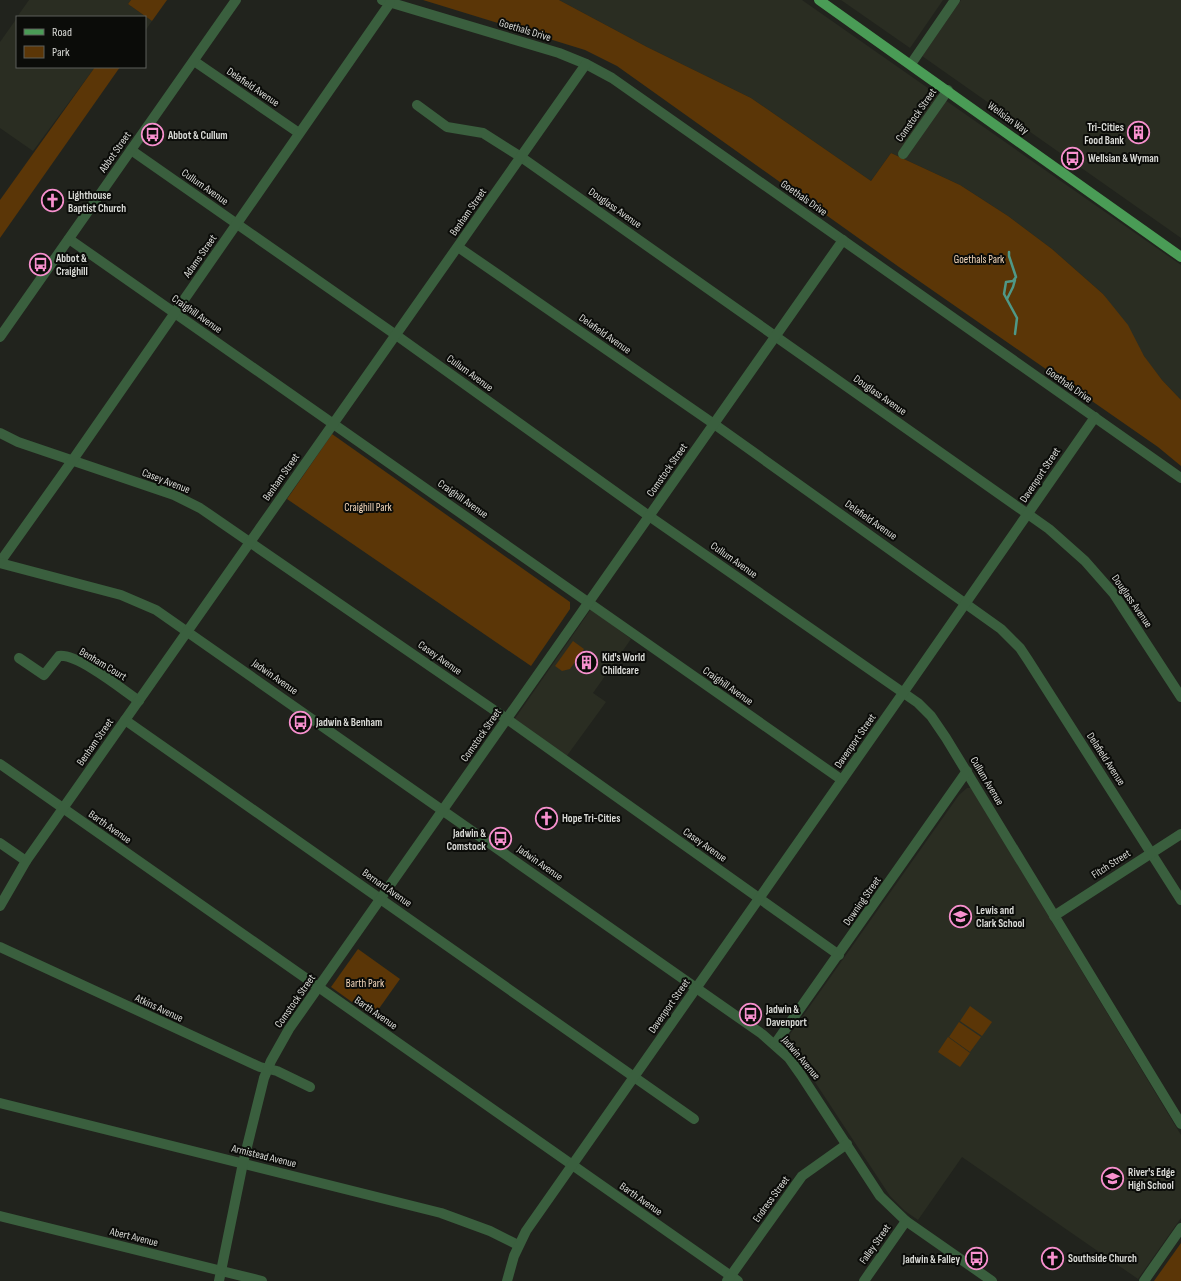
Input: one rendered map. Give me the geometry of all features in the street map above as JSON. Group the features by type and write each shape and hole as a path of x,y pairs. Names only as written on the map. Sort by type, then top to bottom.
{"main road":[{"name":"Wellsian Way","path":"819,0 948,90 1181,257"}],"street":[{"name":"Abbot Street","path":"0,337 236,0"},
{"path":"911,64 955,0"},
{"name":"Goethals Drive","path":"386,1 559,53 586,64 612,78 1181,478"},
{"name":"Adams Street","path":"0,562 299,133 386,1"},
{"name":"Delafield Avenue","path":"194,61 299,133"},
{"name":"Benham Street","path":"0,906 26,861 586,64"},
{"name":"Comstock Street","path":"903,154 948,90"},
{"path":"417,105 447,127 484,133 521,157"},
{"name":"Cullum Avenue","path":"131,150 396,335 649,516 904,692 931,716 967,771 1181,1124"},
{"name":"Douglass Avenue","path":"521,157 1029,513 1068,545 1106,584 1126,611 1181,697"},
{"name":"Craighill Avenue","path":"69,239 334,423 842,780"},
{"name":"Comstock Street","path":"219,1276 243,1163 264,1078 289,1029 843,240"},
{"name":"Delafield Avenue","path":"458,247 714,424 966,602 1001,629 1020,648 1181,900"},
{"name":"Davenport Street","path":"507,1281 518,1244 526,1231 1029,513 1094,417"},
{"name":"Casey Avenue","path":"0,433 18,442 180,498 200,508 507,719 839,955"},
{"name":"Jadwin Avenue","path":"0,562 121,595 156,610 188,630 775,1044 801,1075 880,1196 906,1221 992,1281"},
{"name":"Benham Court","path":"19,658 44,675 59,656 68,657 87,666 139,701"},
{"name":"Bernard Avenue","path":"125,720 381,898 634,1077"},
{"name":"Barth Avenue","path":"0,764 732,1279"},
{"name":"Downing Street","path":"775,1044 967,771"},
{"name":"Fitch Street","path":"1054,916 1181,834"},
{"path":"0,843 26,861"},
{"name":"Atkins Avenue","path":"0,948 260,1067 277,1071 310,1087"},
{"path":"634,1077 694,1119"},
{"name":"Armistead Avenue","path":"0,1103 441,1213 490,1231 518,1244"},
{"name":"Endress Street","path":"732,1279 802,1176 846,1144"},
{"name":"Abert Avenue","path":"0,1216 219,1276 262,1281"},
{"name":"Falley Street","path":"864,1281 906,1221"},
{"path":"1144,1281 1181,1228"}],"shaded area":[{"path":"29,0 131,0 128,4 145,16 18,16"},
{"path":"559,0 802,0 1181,265 1181,400 1162,380 1148,362 1103,294 1052,249 1008,216 960,185 891,153 871,181 751,98 647,47"},
{"path":"841,0 943,0 910,48"},
{"path":"961,0 1181,0 1181,238 922,56"},
{"path":"146,17 152,21 146,30"},
{"path":"16,19 16,68 94,68 33,151 0,128 0,42"},
{"path":"591,609 631,639 593,693 606,702 566,757 514,720"},
{"name":"Lewis and Clark School","path":"967,788 971,788 1181,1135 1181,1218 1138,1279 962,1157 918,1220 905,1211 890,1196 811,1076 787,1045 788,1037 959,795"}],"green space":[{"path":"131,0 167,0 152,21 128,4"},
{"name":"Goethals Park","path":"423,0 559,0 647,47 751,98 871,181 891,153 960,185 1008,216 1052,249 1103,294 1128,325 1144,356 1162,380 1181,400 1181,466 1158,447 899,267 617,66 585,50"},
{"path":"94,68 119,68 0,238 0,200"},
{"name":"Craighill Park","path":"332,434 570,602 570,609 531,666 287,499"},
{"path":"573,641 584,649 570,669 562,671 555,666"},
{"name":"Barth Park","path":"358,949 400,979 373,1017 331,987"},
{"path":"970,1006 992,1022 982,1036 960,1021"},
{"path":"959,1022 981,1037 970,1052 949,1037"},
{"path":"948,1037 970,1053 960,1067 938,1052"},
{"path":"1181,1243 1181,1281 1154,1281"}],"waterway":[{"path":"1009,252 1016,277 1013,281 1006,282 1004,294 1017,318 1015,334"},
{"path":"1007,299 1015,280"}],"place":[{"name":"Tri-Cities Food Bank","path":"1139,133"},
{"name":"Abbot & Cullum","path":"153,135"},
{"name":"Wellsian & Wyman","path":"1073,158"},
{"name":"Lighthouse Baptist Church","path":"53,201"},
{"name":"Abbot & Craighill","path":"40,264"},
{"name":"Kid's World Childcare","path":"587,663"},
{"name":"Jadwin & Benham","path":"301,722"},
{"name":"Hope Tri-Cities","path":"546,818"},
{"name":"Jadwin & Comstock","path":"501,839"},
{"name":"Lewis and Clark School","path":"961,916"},
{"name":"Jadwin & Davenport","path":"751,1015"},
{"name":"River's Edge High School","path":"1112,1178"},
{"name":"Southside Church","path":"1052,1258"},
{"name":"Jadwin & Falley","path":"976,1259"}]}
